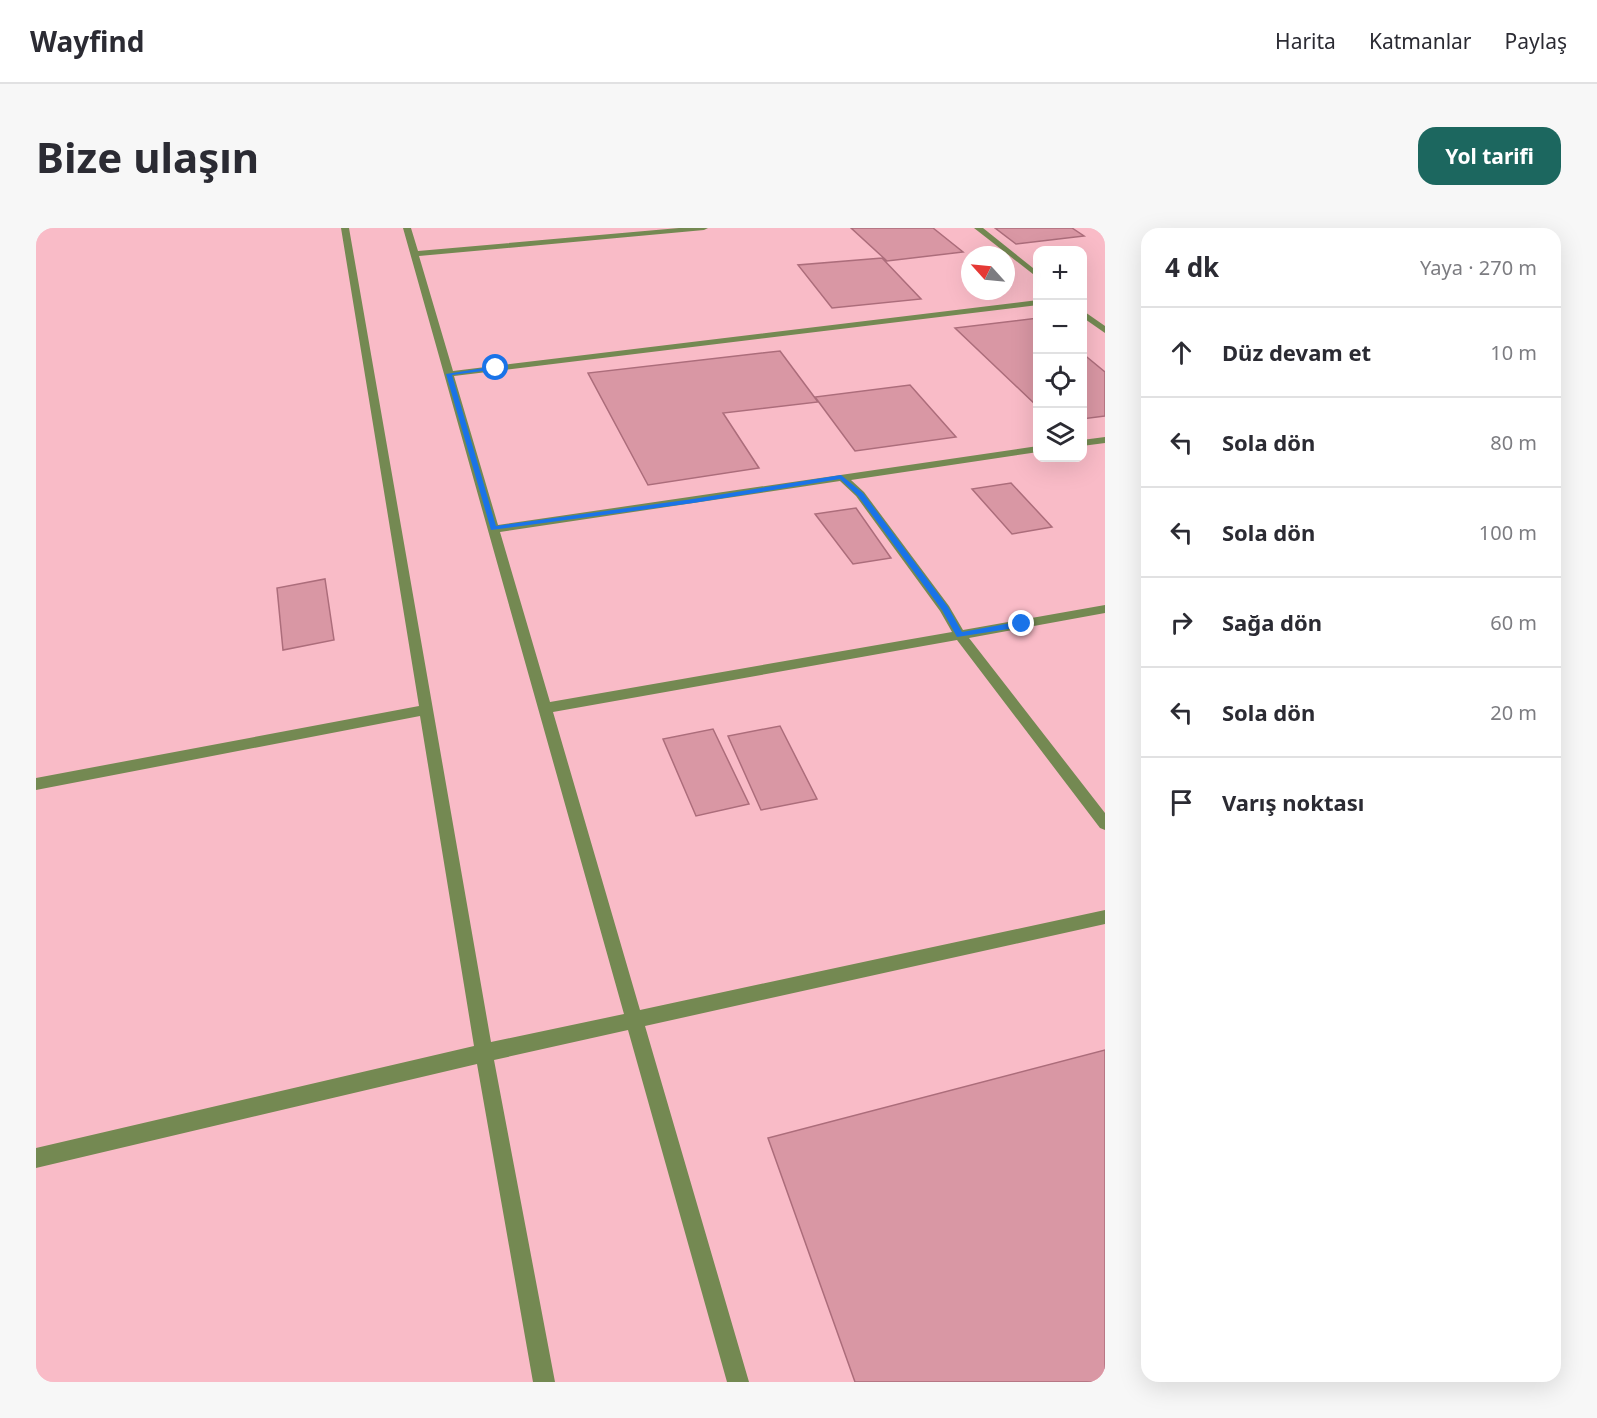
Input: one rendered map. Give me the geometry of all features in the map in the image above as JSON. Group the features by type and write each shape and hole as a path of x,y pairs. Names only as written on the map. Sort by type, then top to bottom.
{"street":[{"path":"345,228 484,1053 544,1382"},
{"path":"407,228 738,1382"},
{"path":"414,254 704,228"},
{"path":"978,228 1033,272"},
{"path":"449,374 1033,303"},
{"path":"1087,315 1105,330"},
{"path":"1087,442 1105,440"},
{"path":"493,529 1033,451"},
{"path":"841,477 860,494 945,609 960,635 1105,824"},
{"path":"545,708 1105,609"},
{"path":"36,784 428,710"},
{"path":"36,1158 484,1053 1105,917"}],"shaded area":[{"path":"36,228 1105,228 1105,1382 36,1382"}],"building":[{"path":"851,228 933,228 961,250 961,252 887,261"},
{"path":"995,228 1072,228 1084,236 1016,244"},
{"path":"882,258 921,299 832,308 798,265"},
{"path":"1033,319 1033,402 955,328"},
{"path":"780,351 818,402 723,413 759,468 648,485 588,373"},
{"path":"1087,357 1105,372 1105,416 1087,418"},
{"path":"910,385 956,437 855,451 815,397"},
{"path":"1011,483 1052,527 1012,534 972,489"},
{"path":"856,508 891,558 853,564 815,514"},
{"path":"325,579 334,640 283,650 277,588"},
{"path":"780,726 817,799 761,810 728,736"},
{"path":"713,729 749,804 696,816 663,739"},
{"path":"1105,1050 1105,1382 855,1382 768,1138"}],"route":[{"path":"496,368 449,374 493,529 693,501 841,477 860,494 945,609 960,635 1022,624"}]}
